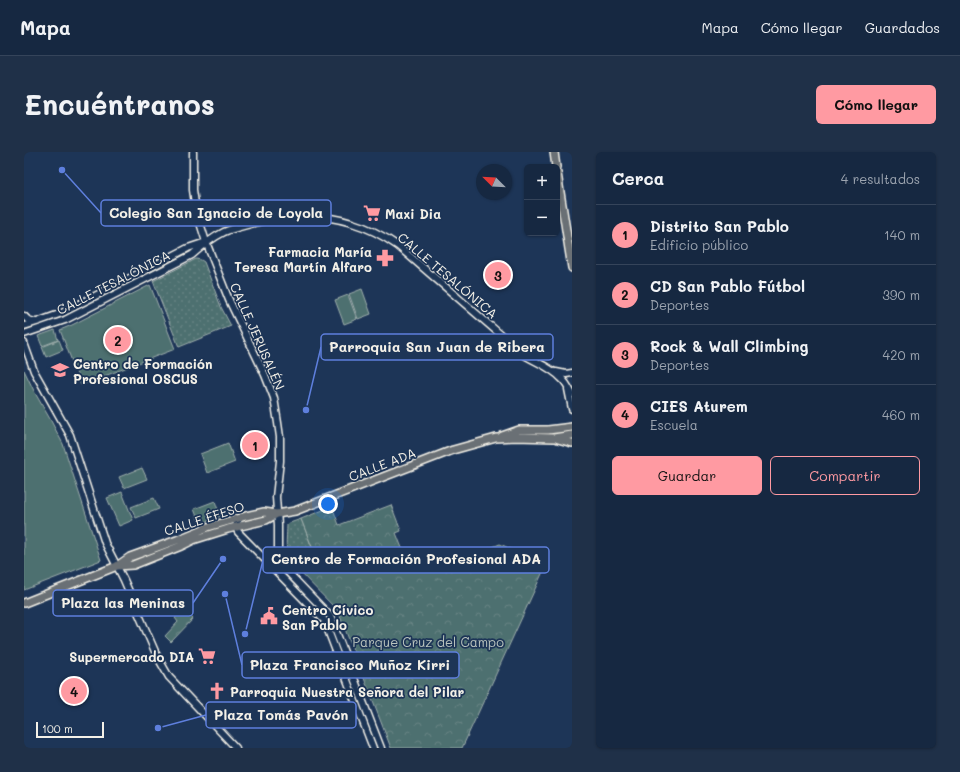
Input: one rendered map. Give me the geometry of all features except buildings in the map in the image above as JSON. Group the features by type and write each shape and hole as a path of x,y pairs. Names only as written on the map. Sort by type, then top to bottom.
{"main road":[{"path":"554,152 556,164"},
{"path":"560,192 572,268"},
{"name":"CALLE ADA","path":"277,514 295,511 453,450 519,430 548,430 572,427"},
{"name":"CALLE ADA","path":"496,438 554,438 572,435"},
{"path":"554,438 572,443"},
{"name":"CALLE ÉFESO","path":"24,603 117,566 139,553 177,540 208,526 264,512 277,514"},
{"name":"CALLE ÉFESO","path":"117,566 134,565 193,540 266,520 277,514"}],"street":[{"name":"CALLE JERUSALÉN","path":"193,152 193,190 196,210 206,242 229,300 265,375 274,398 280,437 280,461 276,497 278,555"},
{"name":"CALLE TESALÓNICA","path":"24,326 62,313 188,248 206,242 225,232 261,220 290,216 319,216 338,219 361,226 384,236 398,246 523,354 561,377 572,394"},
{"name":"CALLE TESALÓNICA","path":"24,334 65,320 192,255 206,242"},
{"path":"24,316 28,320 37,322"},
{"path":"24,343 34,371 70,435 105,543 117,566 156,654 169,677 236,748"},
{"path":"555,372 566,374 572,373"},
{"path":"567,386 572,409"},
{"path":"242,517 237,522 236,527 238,532 324,620 373,748"},
{"path":"267,561 273,561 278,555"},
{"path":"278,555 282,566 330,616 381,748"}],"green space":[{"path":"196,259 204,262 221,307 231,326 179,347 153,281"},
{"path":"150,285 175,349 81,385 60,330"},
{"path":"362,289 371,314 358,319 349,294"},
{"path":"348,295 357,319 344,324 335,300"},
{"path":"55,330 58,340 42,346 38,336"},
{"path":"59,340 63,350 46,357 42,347"},
{"path":"24,370 63,444 101,560 24,590"},
{"path":"228,443 235,462 207,473 200,454"},
{"path":"142,468 147,479 124,488 119,477"},
{"path":"122,492 133,520 119,526 107,498"},
{"path":"154,498 159,509 136,518 131,507"},
{"path":"215,501 220,516 200,524 194,509"},
{"name":"Parque Cruz del Campo","path":"391,505 401,531 396,533 410,568 433,559 437,569 500,544 546,565 462,748 391,748 338,611 294,566 316,557 301,519 328,508 330,511 333,509 339,525"},
{"path":"301,519 316,558 294,566 288,556 287,551 287,524"},
{"path":"184,609 193,619 171,642 165,636 178,622 175,618"}],"place":[{"name":"Colegio San Ignacio de Loyola","path":"62,170"},
{"name":"Maxi Dia","path":"372,213"},
{"name":"Farmacia María Teresa Martín Alfaro","path":"385,258"},
{"name":"Rock & Wall Climbing","path":"498,275"},
{"name":"CD San Pablo Fútbol","path":"118,340"},
{"name":"Centro de Formación Profesional OSCUS","path":"60,370"},
{"name":"Parroquia San Juan de Ribera","path":"306,410"},
{"name":"Distrito San Pablo","path":"255,445"},
{"name":"Plaza las Meninas","path":"223,559"},
{"name":"Plaza Francisco Muñoz Kirri","path":"225,594"},
{"name":"Centro Cívico San Pablo","path":"269,616"},
{"name":"Centro de Formación Profesional ADA","path":"245,634"},
{"name":"Supermercado DIA","path":"207,656"},
{"name":"CIES Aturem","path":"74,691"},
{"name":"Parroquia Nuestra Señora del Pilar","path":"217,691"},
{"name":"Plaza Tomás Pavón","path":"158,728"}]}
